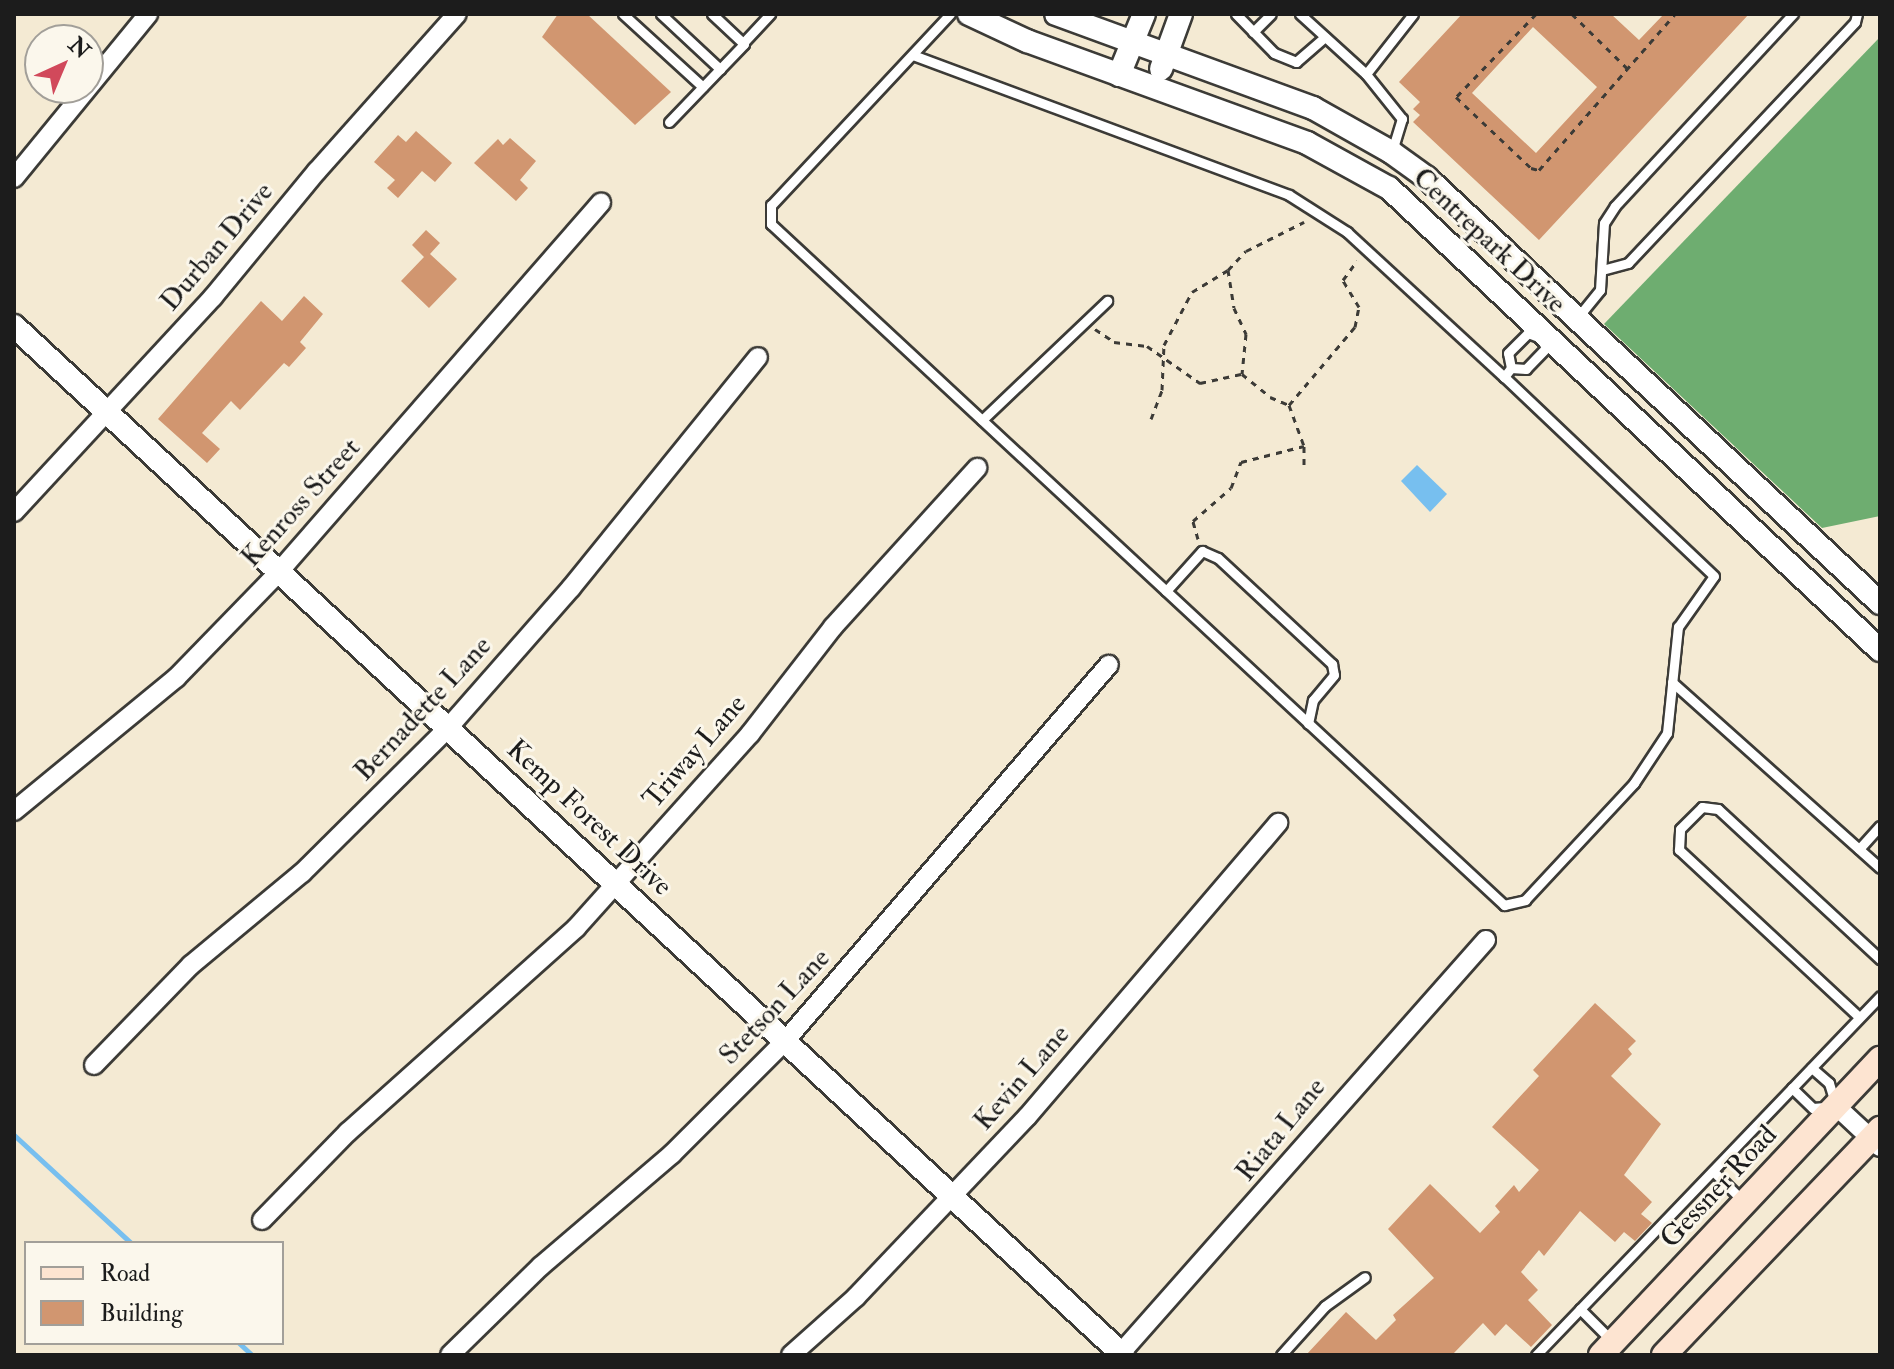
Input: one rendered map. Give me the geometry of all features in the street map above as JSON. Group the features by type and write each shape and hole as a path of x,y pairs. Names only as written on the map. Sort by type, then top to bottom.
{"main road":[{"name":"Gessner Road","path":"1607,1348 1880,1059"},
{"path":"1664,1355 1877,1138"}],"street":[{"path":"14,178 148,14"},
{"name":"Durban Drive","path":"14,512 109,414 457,14"},
{"name":"Centrepark Drive","path":"969,14 1119,75 1307,143 1389,188 1880,650"},
{"name":"Centrepark Drive","path":"1056,14 1313,108 1391,152 1427,178 1880,603"},
{"path":"1119,75 1144,14"},
{"path":"1156,88 1164,55 1181,14"},
{"path":"1372,179 1391,152"},
{"name":"Kenross Street","path":"14,811 176,678 277,574 601,202"},
{"path":"1543,336 1572,314"},
{"name":"Kemp Forest Drive","path":"14,326 277,574 786,1040 1121,1354"},
{"name":"Bernadette Lane","path":"94,1065 191,965 302,873 448,728 571,588 758,357"},
{"name":"Triway Lane","path":"262,1220 348,1132 522,982 616,884 750,734 833,627 977,468"},
{"path":"1723,502 1746,477"},
{"name":"Stetson Lane","path":"450,1355 541,1266 672,1154 786,1040 1109,665"},
{"name":"Kevin Lane","path":"791,1355 856,1297 954,1196 1278,823"},
{"name":"Riata Lane","path":"1121,1354 1486,940"},
{"path":"1836,1106 1877,1138"}],"lane":[{"path":"623,14 703,87"},
{"path":"661,14 720,69"},
{"path":"712,14 743,43"},
{"path":"669,122 770,14"},
{"path":"913,55 1289,195 1365,250 1714,576 1678,627 1667,733 1634,783 1525,900 1504,905 771,224 771,205 950,14"},
{"path":"1236,14 1274,53 1296,62 1325,37"},
{"path":"1253,32 1271,14"},
{"path":"1300,14 1366,74 1402,119 1391,152"},
{"path":"1366,74 1413,14"},
{"path":"1572,314 1600,290 1604,223 1615,206 1793,14"},
{"path":"1602,270 1628,263 1855,22 1857,14"},
{"path":"982,420 1107,301"},
{"path":"1504,377 1511,368 1508,353 1528,333 1543,336 1546,348 1526,369 1511,368"},
{"path":"1166,591 1202,551 1218,558 1332,664 1334,675 1313,700 1308,723"},
{"path":"1672,682 1880,868"},
{"path":"1859,1017 1679,850 1680,829 1702,807 1718,809 1880,959"},
{"path":"1859,849 1880,826"},
{"path":"1536,1355 1880,996"},
{"path":"1792,1088 1813,1108 1836,1106 1829,1083 1812,1068"},
{"path":"1713,1171 1745,1203"},
{"path":"1281,1355 1325,1306 1365,1277"},
{"path":"1580,1309 1607,1348"}],"path":[{"path":"1536,14 1456,97 1531,168 1539,170 1675,14"},
{"path":"1572,14 1629,70"},
{"path":"1151,419 1162,390 1162,358 1168,335 1192,292 1207,278 1228,270 1246,251 1284,236 1318,214"},
{"path":"1289,405 1355,327 1359,307 1343,280 1365,250"},
{"path":"1228,270 1234,308 1246,334 1242,374"},
{"path":"1089,319 1107,339 1136,341 1200,383 1242,374"},
{"path":"1242,374 1270,397 1289,405 1304,446 1304,470"},
{"path":"1202,551 1192,525 1231,488 1241,462 1304,446"}],"green space":[{"path":"1880,37 1880,516 1822,528 1604,324"}],"water":[{"path":"1417,465 1447,494 1430,512 1401,481"}],"building":[{"path":"558,14 587,14 671,92 635,125 542,37"},
{"path":"1462,14 1611,14 1639,40 1664,14 1749,14 1539,240 1413,122 1420,115 1413,109 1420,102 1399,82","holes":["1533,27 1597,87 1536,153 1472,93"]},
{"path":"416,131 452,163 435,182 422,171 398,198 387,188 395,180 374,162 398,135 406,142"},
{"path":"510,138 536,161 520,180 528,188 516,201 474,163 498,139 503,145"},
{"path":"426,230 440,243 430,254 457,279 429,308 401,281 424,257 412,245"},
{"path":"304,296 323,314 300,342 306,348 289,367 284,363 240,410 231,401 202,433 220,449 207,463 158,419 261,301 282,321"},
{"path":"1595,1003 1636,1041 1628,1049 1632,1054 1611,1076 1661,1124 1624,1175 1652,1202 1641,1214 1652,1223 1635,1241 1624,1232 1615,1242 1580,1211 1544,1256 1539,1250 1521,1272 1538,1290 1528,1300 1552,1325 1531,1347 1506,1324 1495,1336 1483,1323 1452,1355 1306,1355 1346,1312 1376,1340 1396,1320 1393,1315 1434,1278 1388,1229 1430,1184 1480,1233 1500,1212 1495,1206 1514,1185 1519,1192 1539,1170 1492,1127 1539,1076 1533,1070"}],"waterway":[{"path":"14,1135 129,1241"},
{"path":"241,1345 252,1355"}]}
